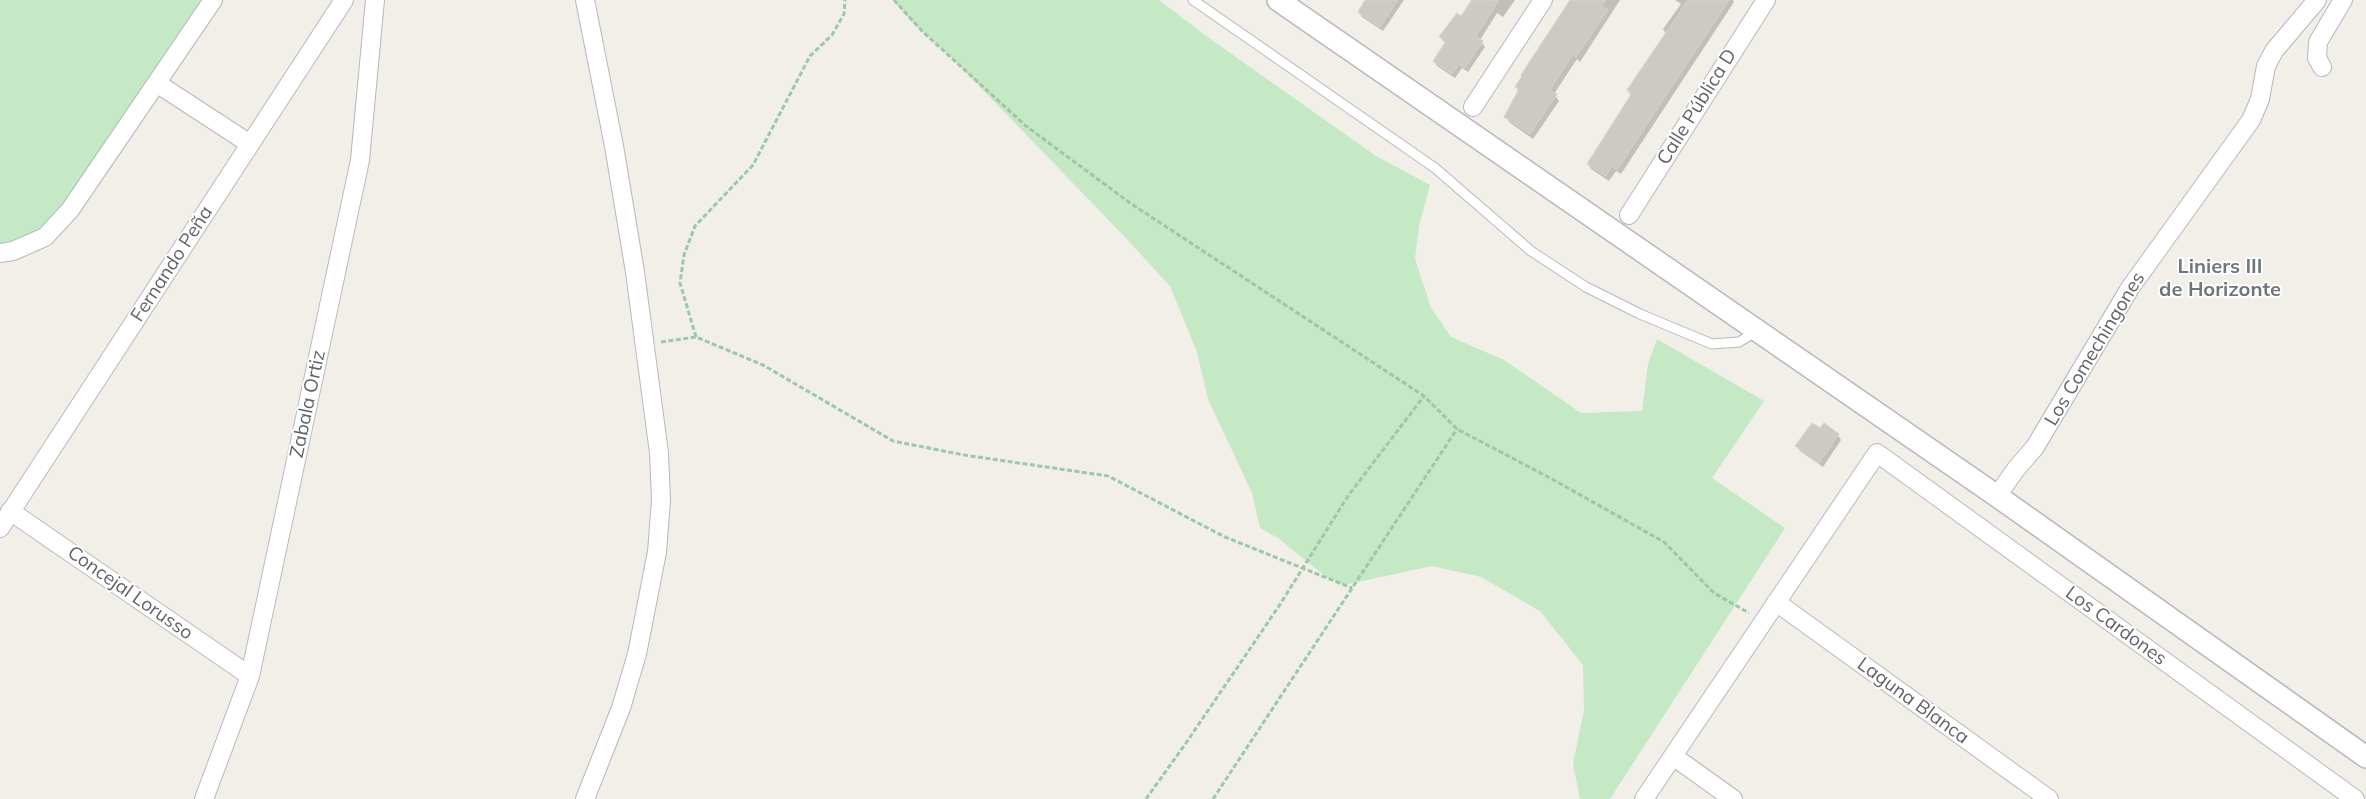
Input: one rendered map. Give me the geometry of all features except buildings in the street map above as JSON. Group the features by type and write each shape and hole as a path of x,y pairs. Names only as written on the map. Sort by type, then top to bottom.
{"street":[{"path":"0,253 13,251 45,236 70,210 158,84 213,0"},
{"name":"Fernando Peña","path":"0,528 344,0"},
{"name":"Zabala Ortiz","path":"204,799 250,676 360,160 375,0"},
{"path":"585,0 614,146 645,344 659,453 661,500 657,552 637,654 621,708 585,799"},
{"path":"1278,0 1997,496 2366,757"},
{"path":"1473,107 1543,0"},
{"name":"Calle Pública D","path":"1629,215 1766,0"},
{"name":"Los Comechingones","path":"1997,496 2016,469 2035,447 2130,288 2251,120 2260,99 2266,66 2274,51 2317,0"},
{"path":"2322,67 2317,58 2318,42 2343,0"},
{"path":"158,84 250,144"},
{"name":"Los Cardones","path":"1776,602 1877,453 2355,799"},
{"name":"Concejal Lorusso","path":"10,511 250,676"},
{"path":"1644,799 1776,602"},
{"name":"Laguna Blanca","path":"1776,602 2049,799"},
{"path":"1673,756 1733,799"}],"lane":[{"path":"1193,0 1435,168 1531,251 1586,287 1640,314 1712,344 1739,342 1758,330"}],"path":[{"path":"696,337 680,283 684,255 695,226 753,165 810,56 832,35 844,14 845,0"},
{"path":"894,0 922,31 1026,126 1130,203 1424,396 1457,429 1552,479 1664,542 1714,593 1742,611 1766,618"},
{"path":"645,344 696,337 763,365 894,441 964,455 1108,476 1224,538 1352,588"},
{"path":"1146,799 1186,743 1303,568 1348,496 1424,396"},
{"path":"1213,799 1457,429"}],"green space":[{"path":"0,0 204,0 58,220 32,235 0,244"},
{"path":"893,0 1159,0 1209,38 1376,156 1430,185 1419,226 1415,259 1431,308 1451,337 1504,360 1581,413 1642,411 1648,364 1657,339 1764,401 1712,478 1785,528 1610,799 1580,799 1573,764 1584,710 1583,665 1540,611 1481,577 1432,566 1344,585 1326,577 1278,538 1260,528 1252,493 1208,399 1197,352 1170,286 953,59 911,21"}],"district":[{"name":"Liniers III de Horizonte","path":"2220,278"}]}
